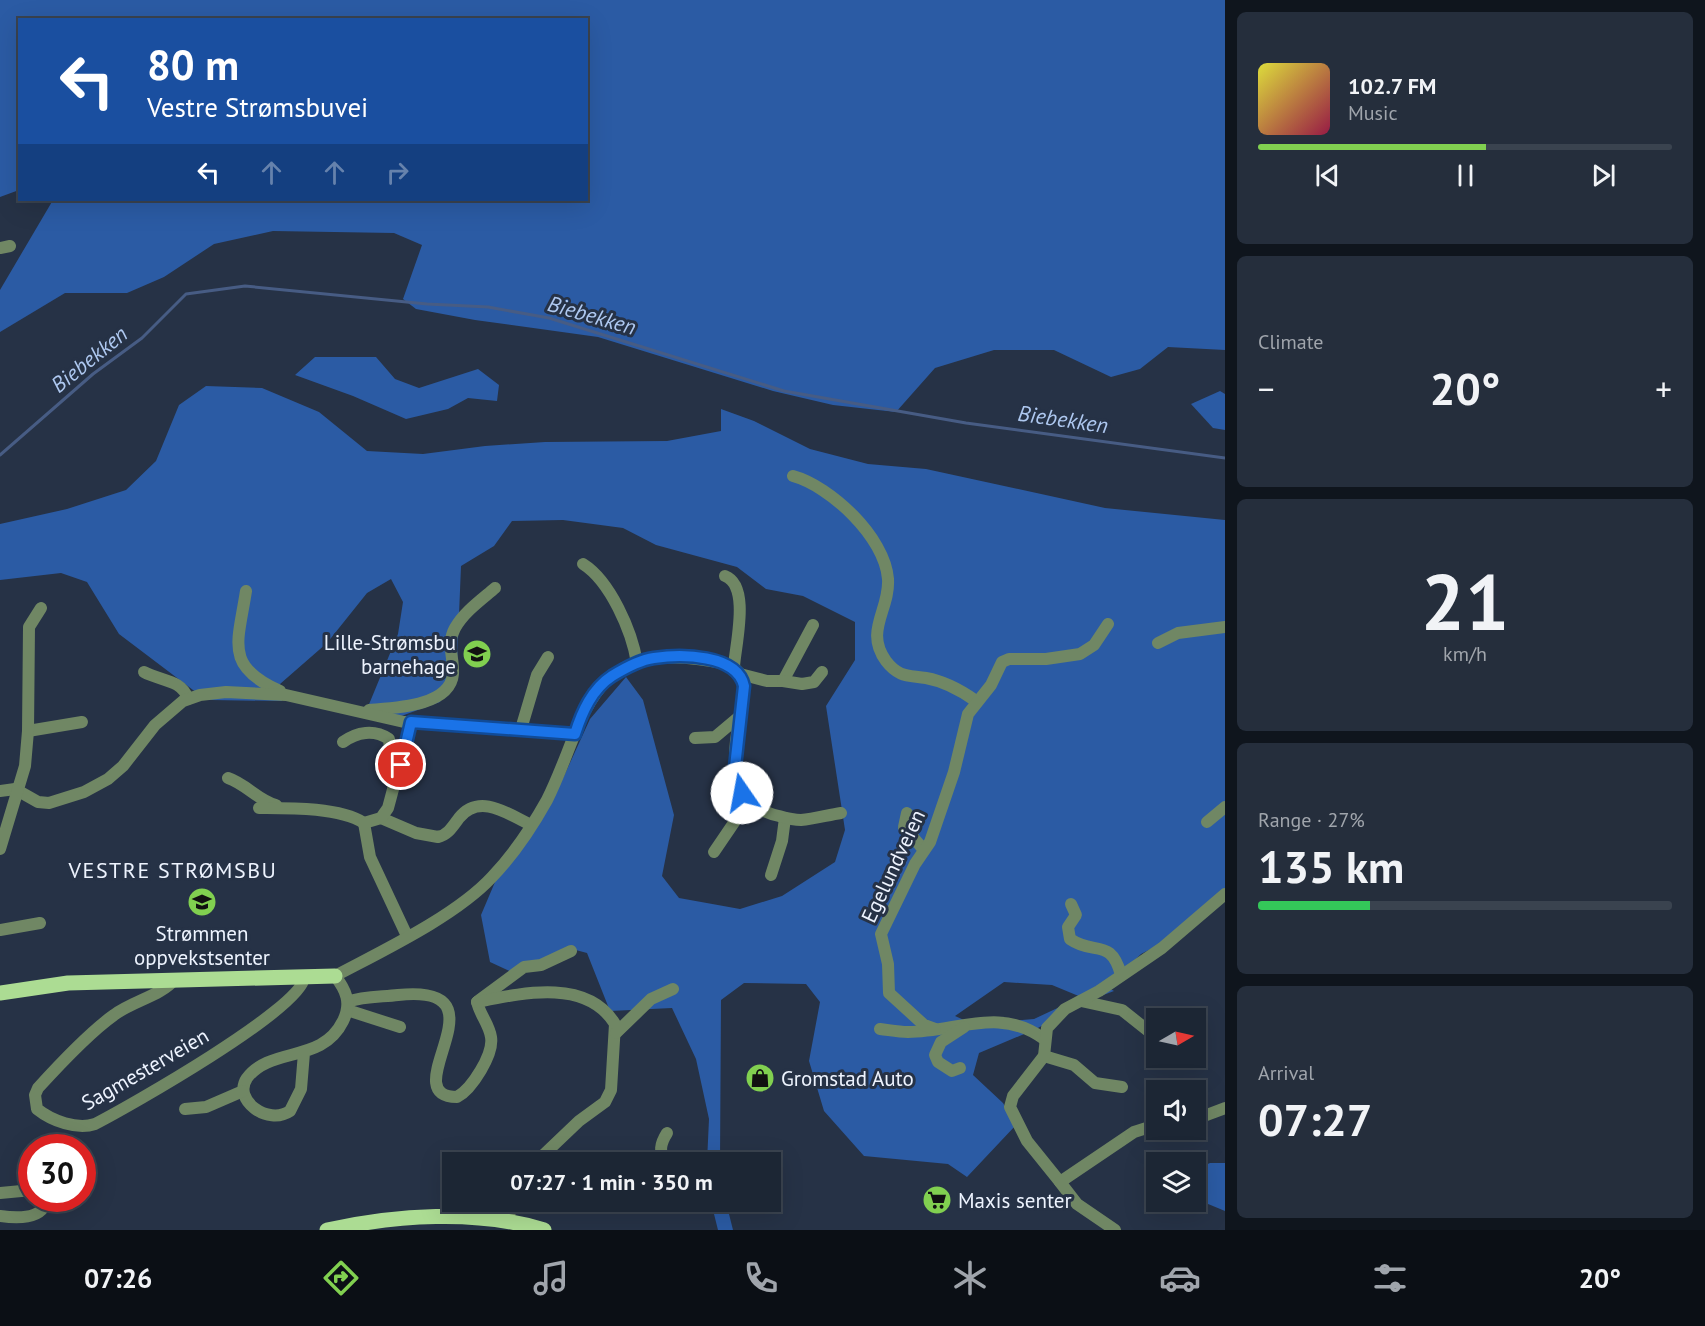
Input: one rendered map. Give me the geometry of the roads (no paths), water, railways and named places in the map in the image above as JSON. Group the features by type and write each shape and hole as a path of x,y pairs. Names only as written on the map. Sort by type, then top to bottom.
{"main road":[{"path":"0,993 68,983 334,976"},
{"path":"327,1230 403,1219 451,1217 508,1221 544,1230"},
{"path":"348,1230 403,1219"}],"street":[{"path":"793,476 808,480 832,496 854,516 876,547 888,576 888,591 876,638 886,661 901,676 927,678 963,692 976,701"},
{"path":"583,564 596,572 610,593 637,663"},
{"path":"724,576 733,584 739,601 737,671 744,686 736,776 748,802 764,813 799,820 841,813"},
{"path":"365,712 418,705 443,691 453,674 449,649 455,628 467,612 495,588"},
{"path":"246,591 239,639 243,665 251,677 286,695 316,704 411,722 575,734"},
{"path":"0,849 25,766 28,731 29,627 41,608"},
{"name":"Egelundveien","path":"935,1029 924,1025 889,993 888,963 881,938 908,878 930,842 954,772 962,731 976,701 991,685 1002,662 1009,659 1046,659 1080,654 1094,645 1108,624"},
{"path":"783,681 813,625"},
{"path":"1158,643 1178,633 1225,627"},
{"path":"304,1053 298,1100 284,1115 264,1115 252,1106 243,1091 247,1078 257,1069 304,1053 333,1037 348,1006 344,986 334,976 468,899 491,879 546,801 587,703 604,683 637,663 673,656 715,661 767,681 802,684 814,682 822,672"},
{"path":"521,729 537,675 548,657"},
{"path":"144,672 178,684 186,691 188,699"},
{"path":"0,791 15,789 38,802 49,803 84,792 108,779 123,766 155,724 188,699 237,692 286,695"},
{"path":"695,738 715,737 740,716"},
{"path":"28,731 82,722"},
{"path":"381,818 392,797 411,722"},
{"path":"343,742 357,734 369,733 389,739 393,770 392,797"},
{"path":"228,778 243,783 268,804 345,816 364,823 381,818 416,833 438,837 448,832 466,809 479,805 504,812 531,825"},
{"path":"714,852 748,802"},
{"path":"1207,822 1225,807"},
{"path":"259,808 286,808"},
{"path":"907,813 904,827 924,850"},
{"path":"771,875 782,841 785,818"},
{"path":"364,823 370,857 407,936"},
{"path":"1115,1230 1077,1204 1028,1141 1010,1107 1013,1096 1044,1056 1044,1039 1054,1018 1162,948 1225,894"},
{"path":"1071,903 1076,915 1068,927 1070,939 1078,944 1113,954 1119,962 1121,975"},
{"path":"0,930 40,923"},
{"path":"477,1002 524,967 541,965 571,951"},
{"name":"Sagmesterveien","path":"174,980 167,988 134,1002 105,1023 38,1088 35,1095 38,1109 62,1122 86,1127 95,1124 171,1082 237,1038 294,996 303,984 304,978"},
{"path":"616,1033 651,999 673,989"},
{"path":"348,1006 424,993 448,1006 452,1019 435,1075 437,1086 442,1093 457,1097 467,1089 484,1065 492,1048 491,1036 477,1002"},
{"path":"477,1002 543,993 576,995 599,1004 615,1024 611,1090 598,1109 579,1121 546,1152"},
{"path":"1080,1001 1122,1010 1146,1029"},
{"path":"348,1006 400,1027"},
{"path":"880,1029 907,1032 967,1024 1009,1022 1023,1026 1044,1039"},
{"path":"960,1068 947,1070 938,1062 935,1054 941,1042 967,1024"},
{"path":"1044,1056 1074,1065 1095,1083 1122,1087"},
{"path":"184,1109 206,1107 243,1091"},
{"path":"1206,1115 1225,1108"},
{"path":"1060,1182 1134,1132 1146,1128"},
{"path":"660,1152 662,1141 667,1133"},
{"path":"0,1193 18,1191"},
{"path":"0,1216 25,1217 40,1212"},
{"path":"508,1221 510,1212"}],"waterway":[{"name":"Biebekken","path":"0,455 93,374 142,338 186,294 245,286 427,304 488,307 549,318 784,391 966,423 1225,458"}],"place":[{"name":"Lille-Strømsbu barnehage","path":"477,654"},
{"name":"Strømmen oppvekstsenter","path":"202,902"},
{"name":"Gromstad Auto","path":"760,1078"},
{"name":"Maxis senter","path":"937,1200"}],"district":[{"name":"VESTRE STRØMSBU","path":"173,870"}]}
